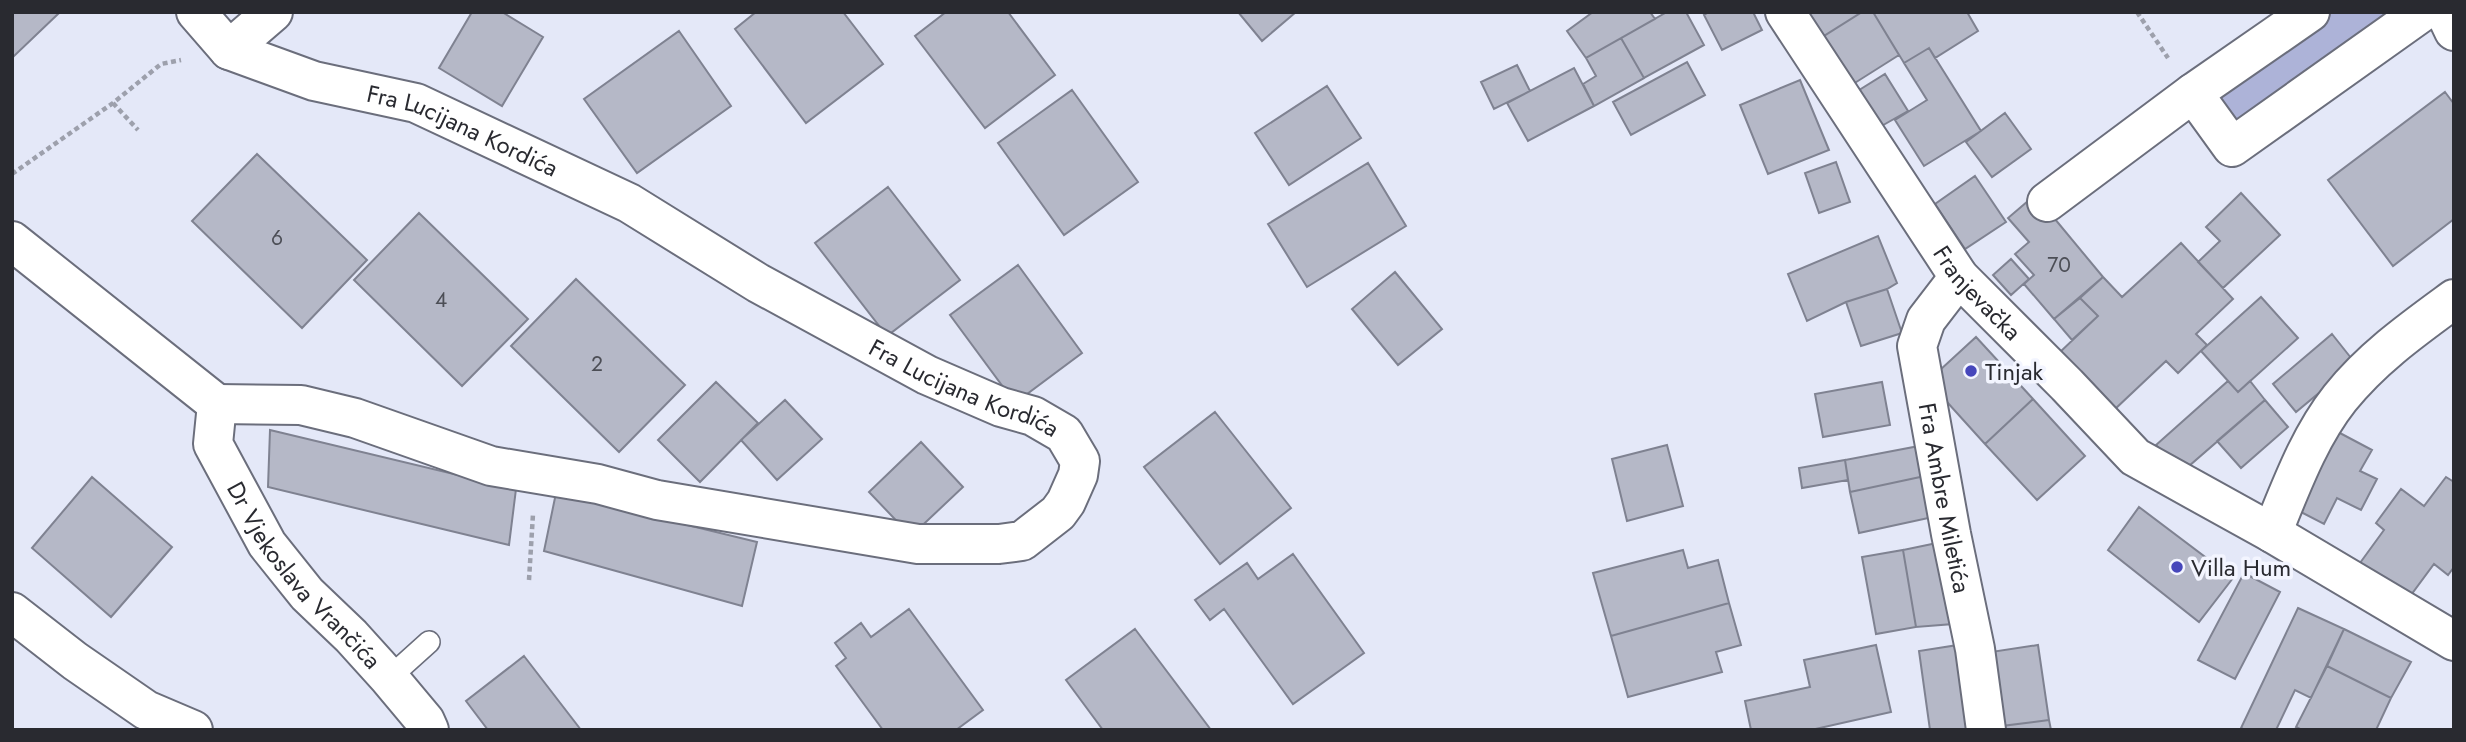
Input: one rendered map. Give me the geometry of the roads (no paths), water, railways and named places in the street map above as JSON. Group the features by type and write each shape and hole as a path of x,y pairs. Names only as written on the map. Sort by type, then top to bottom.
{"street":[{"path":"196,12 229,50 273,12"},
{"name":"Franjevačka","path":"1785,12 1959,277 2135,457 2272,533 2454,641"},
{"path":"2047,201 2193,93 2310,12"},
{"path":"2193,93 2232,147 2422,12"},
{"path":"2445,12 2454,31"},
{"name":"Fra Lucijana Kordića","path":"217,404 301,405 355,418 491,466 598,484 657,500 918,544 999,544 1022,541 1058,513 1078,475 1080,461 1064,434 1033,416 1001,407 927,375 758,283 629,203 415,103 314,81 229,50"},
{"path":"12,241 217,404"},
{"name":"Fra Ambre Miletića","path":"1959,277 1926,320 1917,346 1975,649 1986,730"},
{"path":"2272,533 2308,448 2340,398 2386,350 2454,299"},
{"name":"Dr Vjekoslava Vrančića","path":"217,404 213,444 267,544 307,594 351,636 389,678 425,720 429,730"},
{"path":"12,612 75,662 146,710 193,730"}],"lane":[{"path":"389,678 429,642"}],"place":[{"name":"Tinjak","path":"1971,371"},
{"name":"Villa Hum","path":"2177,567"}]}
